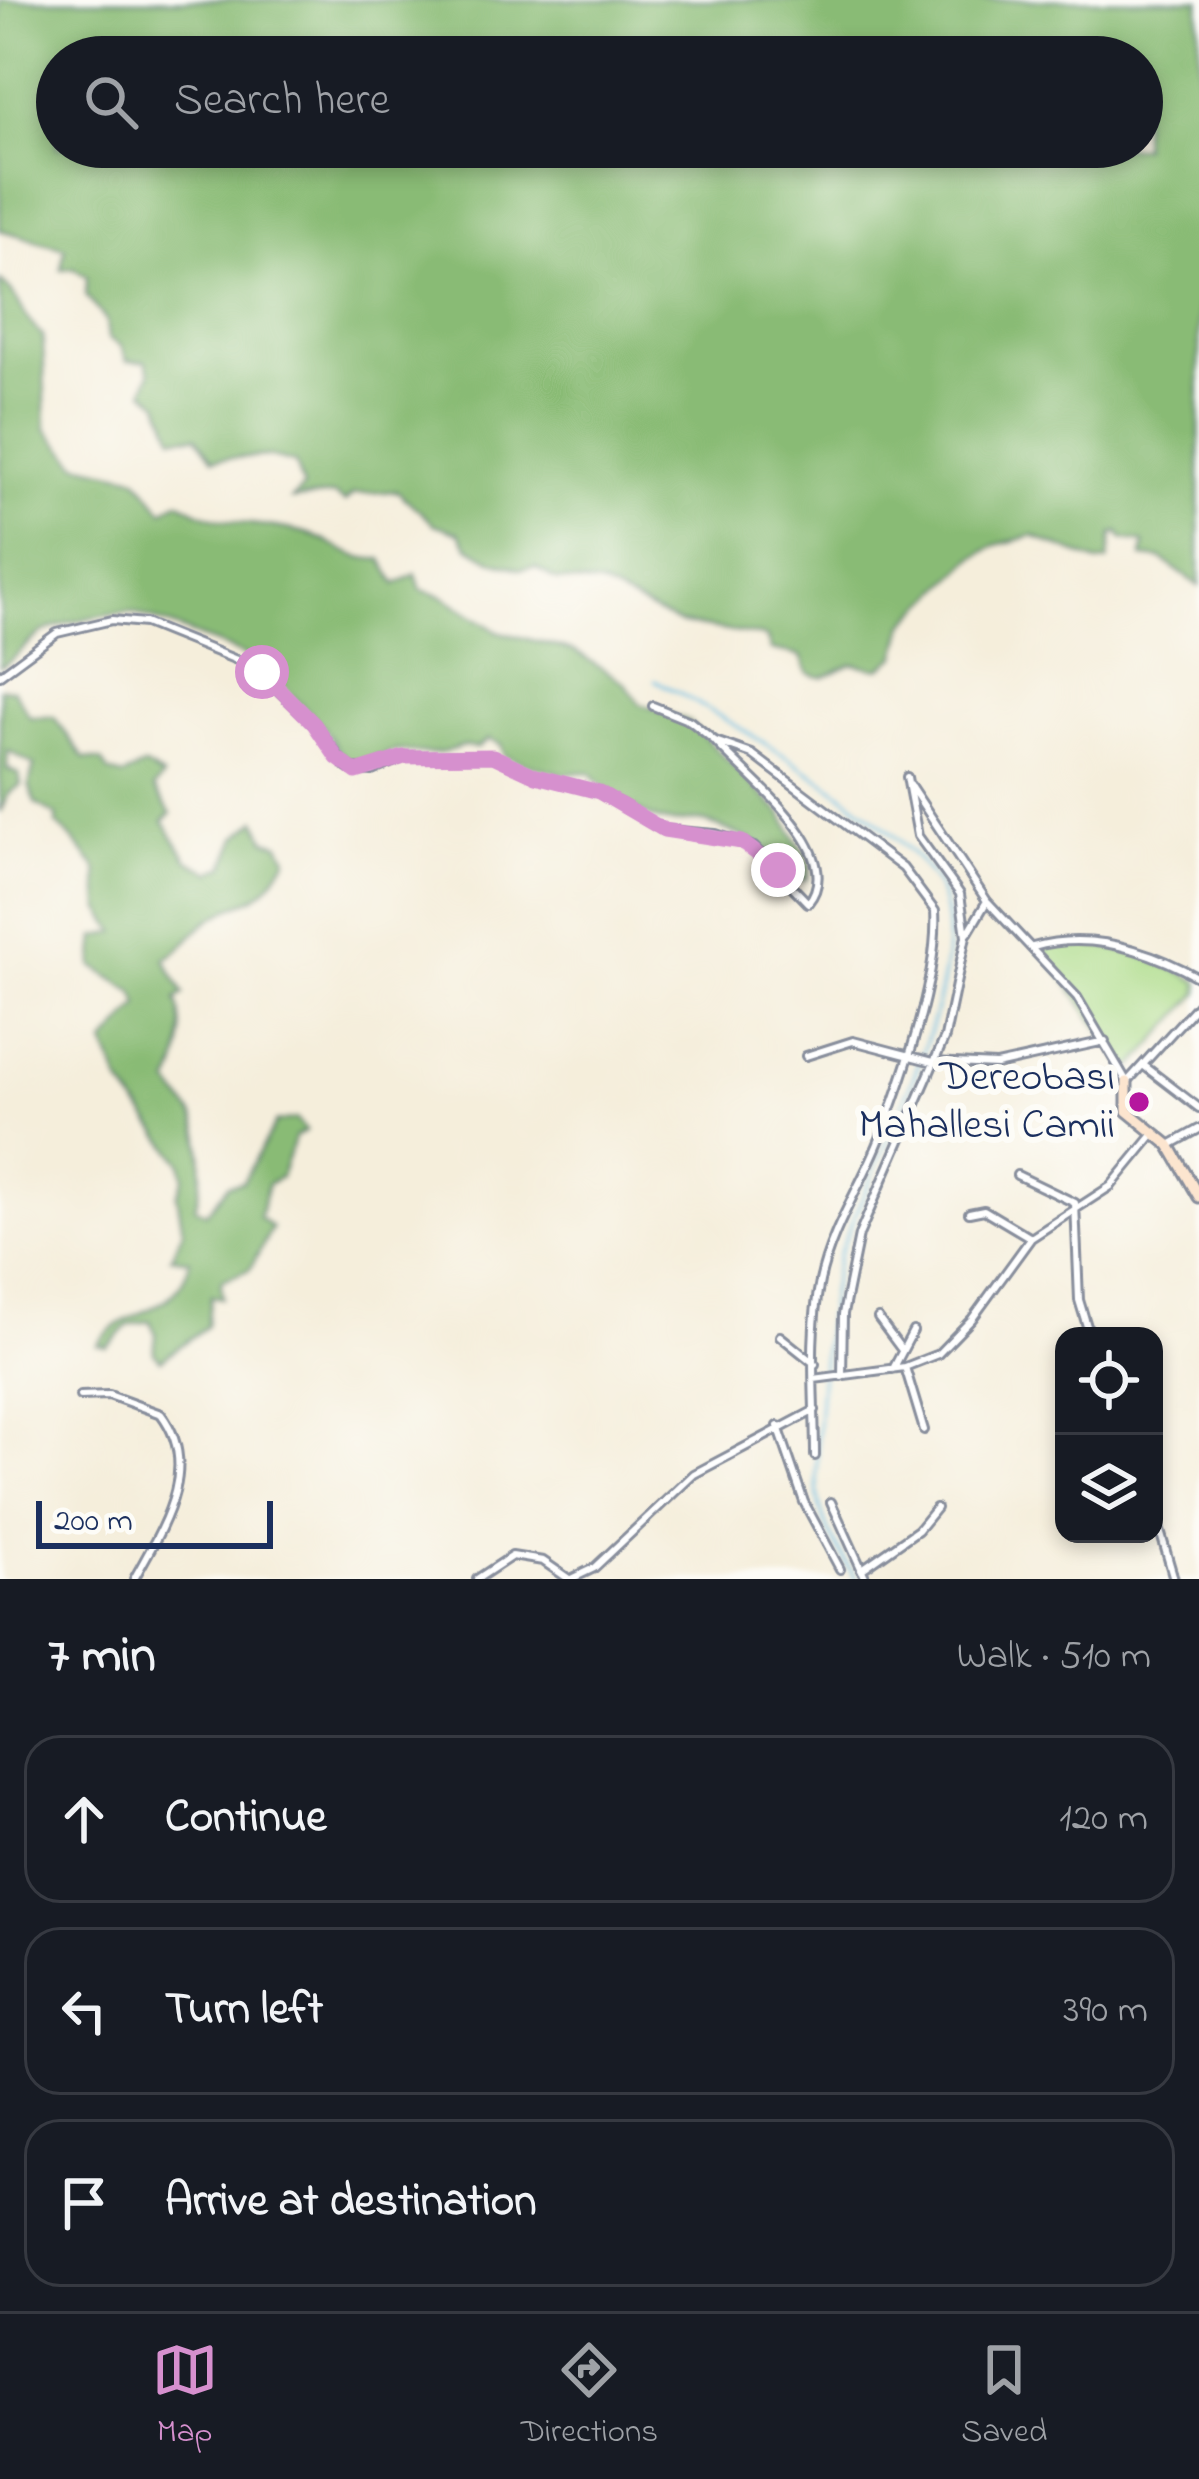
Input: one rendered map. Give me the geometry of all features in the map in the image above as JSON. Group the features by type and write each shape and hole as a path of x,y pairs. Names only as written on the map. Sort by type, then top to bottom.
{"street":[{"path":"0,675 57,633 112,620 145,623 254,667 314,724 347,768 372,771 404,757 493,756 536,776 599,792 664,830 716,835 754,847 808,903 816,885 806,841 775,798 690,721 653,706"},
{"path":"715,742 752,754 883,852 927,896 935,911 934,937 906,1057 881,1136 834,1236 819,1283 814,1456"},
{"path":"966,936 960,894 918,836 907,777 922,810 987,901 1077,997 1127,1082 1127,1111 1152,1136 1169,1145 1199,1197"},
{"path":"842,1376 843,1314 859,1235 945,1037 966,936 987,901"},
{"path":"1033,947 1058,940 1140,950 1199,978"},
{"path":"1127,1082 1199,1004"},
{"path":"806,1056 853,1041 933,1062 996,1065 1105,1041"},
{"path":"1143,1065 1199,1108"},
{"path":"1169,1145 1199,1129"},
{"path":"814,1378 905,1367 938,1354 972,1319 1031,1238 1111,1186 1152,1136"},
{"path":"1016,1175 1067,1196 1077,1209 1079,1300 1087,1327"},
{"path":"969,1213 984,1210 1031,1238"},
{"path":"878,1318 902,1349"},
{"path":"893,1369 913,1331"},
{"path":"780,1336 815,1364"},
{"path":"905,1367 924,1430"},
{"path":"80,1396 109,1395 161,1414 179,1458 178,1490 134,1579"},
{"path":"477,1579 512,1556 543,1561 570,1579 594,1568 694,1474 815,1410"},
{"path":"778,1426 804,1502 840,1569"},
{"path":"831,1502 866,1579"},
{"path":"861,1570 917,1530 936,1508"},
{"path":"1163,1541 1174,1579"}],"green space":[{"path":"0,0 1199,0 1199,586 1161,559 1142,557 1144,543 1122,539 1119,532 1113,534 1108,561 1097,562 1033,536 996,545 972,559 905,624 897,656 879,669 854,664 814,676 807,672 801,656 771,650 766,637 678,623 600,585 556,580 535,567 520,569 493,561 467,546 459,533 434,524 397,491 353,494 345,502 334,495 292,499 303,488 295,463 268,456 213,459 196,436 173,437 160,403 144,391 150,372 146,361 127,361 121,346 108,338 106,320 86,296 87,277 75,269 61,269 65,248 0,230"},
{"path":"0,281 43,336 46,429 78,464 137,477 163,511 179,501 212,517 306,533 351,554 382,559 396,584 416,574 421,590 442,596 497,631 574,651 624,682 640,704 687,720 782,814 810,865 807,879 801,881 787,862 743,837 700,821 657,819 614,796 591,773 563,774 525,763 504,755 501,745 489,739 476,748 439,753 395,751 363,768 341,753 266,667 130,612 50,629 0,667"},
{"path":"0,688 13,689 30,717 54,717 84,758 102,761 109,772 123,776 145,766 163,777 154,788 171,814 163,821 188,860 211,872 225,866 237,837 257,820 266,840 280,844 287,858 269,886 208,921 165,959 184,994 176,999 182,1041 170,1084 198,1127 201,1174 195,1207 206,1213 228,1185 243,1182 276,1122 296,1119 306,1131 295,1137 281,1176 268,1184 259,1217 272,1228 250,1269 221,1281 222,1298 211,1296 207,1326 161,1360 154,1353 156,1334 150,1321 129,1325 107,1347 97,1345 122,1322 163,1302 184,1279 190,1260 171,1257 183,1231 177,1195 184,1177 181,1162 121,1084 105,1044 139,1005 134,992 93,966 96,937 116,932 100,908 97,869 57,825 57,816 35,803 29,785 34,765 8,751 7,769 19,774 21,785 8,794 0,813"},
{"path":"1048,944 1088,945 1145,957 1199,982 1199,993 1133,1067 1127,1066 1044,951"}],"waterway":[{"path":"655,680 854,803 920,862 939,890 947,927 933,1020 840,1252 826,1336 818,1497 828,1529 856,1579"}],"place":[{"name":"Dereobası Mahallesi Camii","path":"1139,1102"}],"route":[{"path":"262,672 314,724 337,758 356,772 372,771 404,757 439,758 466,752 493,756 536,776 599,792 664,830 742,842 768,857 778,870"}]}
